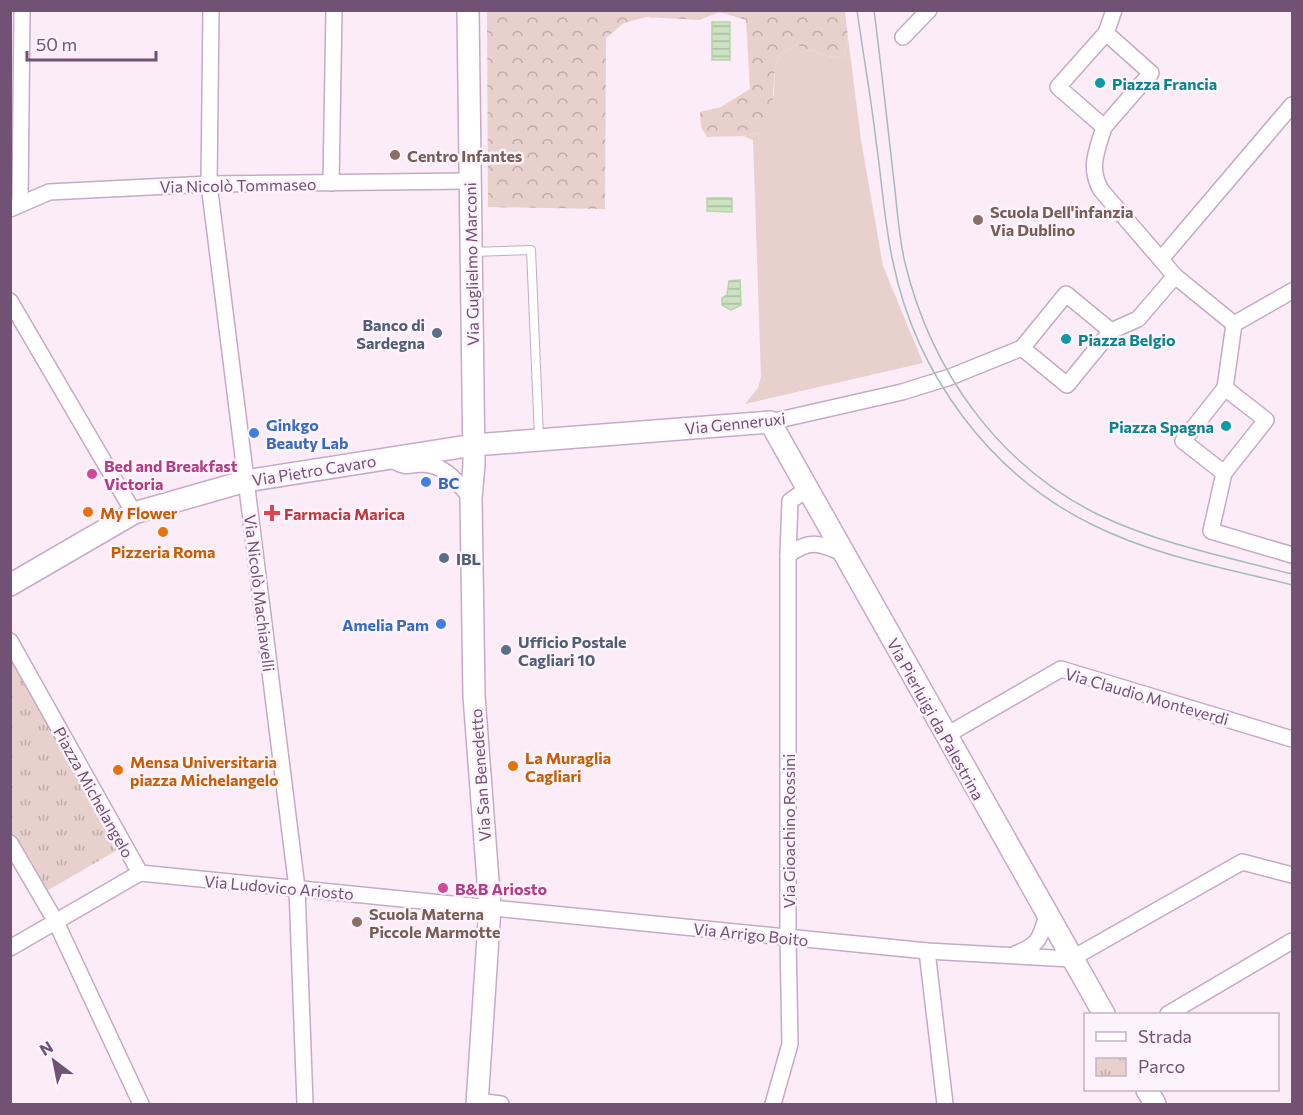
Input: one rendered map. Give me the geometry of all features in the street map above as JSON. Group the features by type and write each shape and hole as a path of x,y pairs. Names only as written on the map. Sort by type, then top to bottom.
{"street":[{"path":"15,207 22,10"},
{"name":"Via Nicolò Machiavelli","path":"212,10 209,184 297,888 305,1104"},
{"path":"331,183 334,10"},
{"name":"Via Guglielmo Marconi","path":"468,10 474,445"},
{"path":"903,37 929,10"},
{"path":"1104,127 1058,87 1106,33 1114,10"},
{"path":"1106,33 1151,73 1104,127 1093,165 1095,179 1101,190 1175,276 1234,324"},
{"path":"1161,259 1293,105"},
{"name":"Via Nicolò Tommaseo","path":"15,207 49,192 209,184 470,181"},
{"path":"1111,331 1066,294 1022,348 1067,385 1111,331 1138,319 1175,276"},
{"path":"1234,324 1293,291"},
{"path":"10,301 134,513"},
{"path":"1224,473 1183,441 1225,388 1234,324"},
{"name":"Via Genneruxi","path":"474,445 770,422 902,392 950,377 1022,348"},
{"path":"1225,388 1266,420 1224,473 1211,531 1293,555"},
{"name":"Via Pierluigi da Palestrina","path":"770,422 806,490 1103,1013"},
{"name":"Via Pietro Cavaro","path":"10,585 134,513 246,481 474,445"},
{"name":"Via San Benedetto","path":"474,445 471,498 474,696 490,907 477,1103"},
{"name":"Via Pietro Cavaro","path":"388,458 403,466 422,464 447,472 471,498"},
{"name":"Via Gioachino Rossini","path":"773,1104 790,1044 788,555 790,501 806,490"},
{"path":"788,555 811,543 843,553"},
{"name":"Piazza Michelangelo","path":"10,641 140,873 10,948"},
{"name":"Via Claudio Monteverdi","path":"945,736 1061,669 1293,739"},
{"path":"10,843 56,922 141,1104"},
{"path":"1071,958 1242,862 1293,875"},
{"name":"Via Ludovico Ariosto","path":"140,873 490,907"},
{"name":"Via Arrigo Boito","path":"490,907 927,951 1071,958"},
{"path":"1012,955 1029,949 1039,940 1047,915"},
{"path":"1170,1013 1293,941"},
{"path":"927,951 945,1104"},
{"path":"477,1103 501,1104"}],"lane":[{"path":"471,252 531,250 540,440"}],"green space":[{"path":"487,11 845,11 848,38 844,58 827,56 796,45 780,55 775,66 771,122 760,133 707,137 701,127 700,112 721,107 750,89 746,20 720,12 699,20 646,17 624,23 606,38 605,209 488,207"},
{"path":"848,38 861,140 883,266 923,363 745,404 758,388 761,377 753,140 743,136 760,133 774,94 775,66 780,55 796,45 827,56 844,58"},
{"path":"10,657 121,848 43,893 11,836"}],"shaded area":[{"path":"712,22 730,22 730,60 712,60"},
{"path":"707,198 732,198 732,212 707,211"},
{"path":"740,280 741,305 731,310 722,305 722,298 727,295 729,281"}],"tram line":[{"path":"857,10 893,262 904,303 919,343 939,381 963,417 1022,479 1056,504 1093,525 1166,553 1292,585"},
{"path":"874,10 899,230 905,263 932,340 973,410 999,441 1028,469 1061,493 1097,514 1169,542 1292,574"}],"place":[{"name":"Piazza Francia","path":"1100,83"},
{"name":"Centro Infantes","path":"395,155"},
{"name":"Scuola Dell'infanzia Via Dublino","path":"978,220"},
{"name":"Banco di Sardegna","path":"437,333"},
{"name":"Piazza Belgio","path":"1066,339"},
{"name":"Piazza Spagna","path":"1226,426"},
{"name":"Ginkgo Beauty Lab","path":"254,433"},
{"name":"Bed and Breakfast Victoria","path":"92,474"},
{"name":"BC","path":"426,482"},
{"name":"My Flower","path":"88,512"},
{"name":"Farmacia Marica","path":"272,513"},
{"name":"Pizzeria Roma","path":"163,532"},
{"name":"IBL","path":"444,558"},
{"name":"Amelia Pam","path":"441,624"},
{"name":"Ufficio Postale Cagliari 10","path":"506,650"},
{"name":"La Muraglia Cagliari","path":"513,766"},
{"name":"Mensa Universitaria piazza Michelangelo","path":"118,770"},
{"name":"B&B Ariosto","path":"443,888"},
{"name":"Scuola Materna Piccole Marmotte","path":"357,922"}]}
